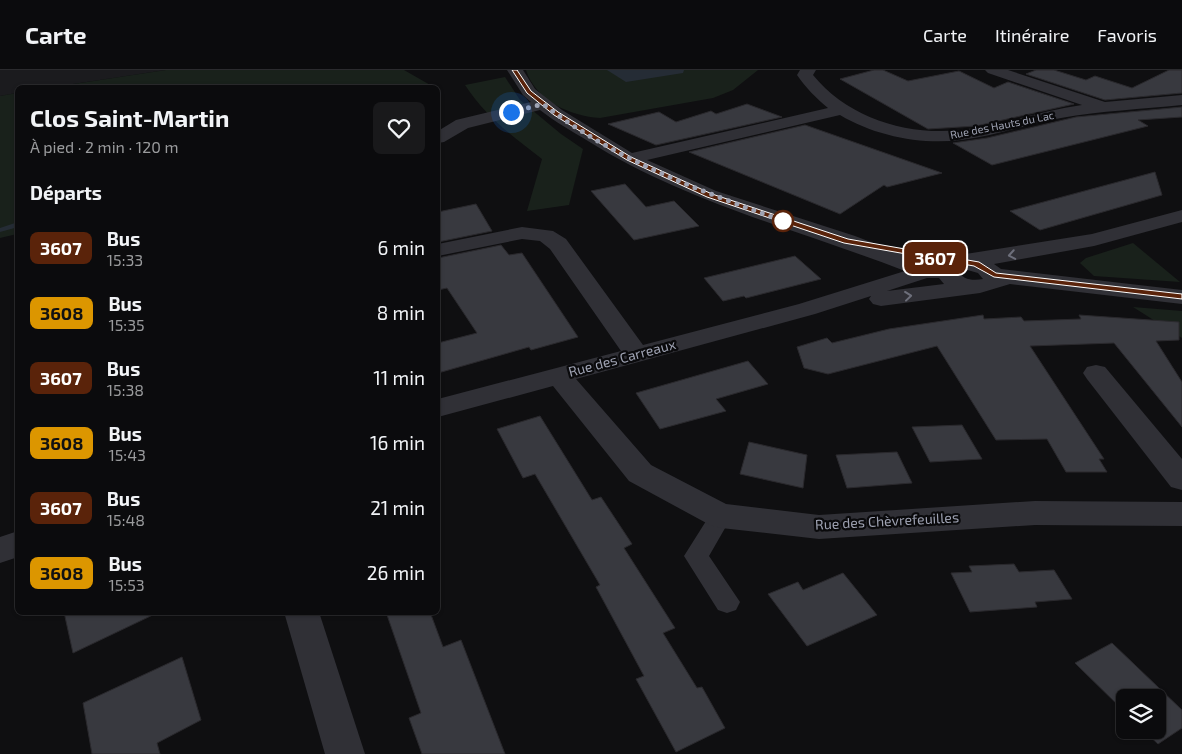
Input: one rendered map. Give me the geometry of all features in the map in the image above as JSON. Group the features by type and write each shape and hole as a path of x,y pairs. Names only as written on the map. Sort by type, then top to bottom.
{"street":[{"path":"515,70 529,92 577,129 629,159 709,195 847,241 971,275"},
{"name":"Rue des Hauts du Lac","path":"808,70 805,75 810,83 841,110 878,126 924,136 950,136 1047,115 1182,100"},
{"name":"Rue des Hauts du Lac","path":"993,70 1107,108"},
{"path":"440,137 462,124 543,104"},
{"path":"629,159 841,110"},
{"name":"Rue des Carreaux","path":"440,407 807,309 894,281 971,275 1182,216"},
{"path":"440,250 522,233 546,235 558,244 637,354"},
{"name":"Rue des Carreaux","path":"807,309 1057,256 1094,240"},
{"path":"847,241 882,256 1033,290 1093,288 1182,297"},
{"path":"882,256 893,266 895,272 894,281"},
{"path":"1057,256 1064,271 1074,279 1093,288"},
{"path":"1096,373 1182,479"},
{"name":"Rue des Chèvrefeuilles","path":"558,375 640,473 721,516 819,527 1035,513 1182,514"},
{"path":"0,550 15,545"},
{"path":"302,615 345,754"}],"lane":[{"path":"721,516 696,556 727,602"}],"shaded area":[{"path":"0,70 166,70 67,85 15,85 15,93 0,96"},
{"path":"166,70 404,70 430,85 67,85"},
{"path":"526,70 758,70 733,90 713,98 600,118 577,114 556,105 538,90"},
{"path":"607,70 684,70 683,73 626,82"},
{"path":"505,77 520,100 561,134 583,149 569,205 527,211 542,159 491,117 465,85"},
{"path":"15,93 15,234 0,238 0,96"},
{"path":"1133,243 1180,282 1094,276 1080,263 1086,258"},
{"path":"1133,307 1182,311 1182,338"}],"building":[{"path":"874,70 883,70 908,81 959,71 994,88 1008,82 1074,104 976,126 928,129 840,79"},
{"path":"1036,70 1054,70 1086,80 1095,76 1132,88 1169,70 1182,70 1182,93 1105,100 1026,74"},
{"path":"747,104 782,117 656,145 608,124 659,112 676,122 711,111 716,114"},
{"path":"1182,107 1182,117 1138,120 1148,126 992,165 953,143 987,138 1076,117"},
{"path":"805,125 942,173 887,187 884,185 840,214 689,152"},
{"path":"1155,172 1162,195 1040,230 1010,211"},
{"path":"625,184 646,207 674,201 699,226 634,240 591,191"},
{"path":"476,204 492,231 440,242 440,212"},
{"path":"501,245 509,255 522,253 578,337 531,350 529,347 440,372 440,342 477,333 447,288 440,290 440,258"},
{"path":"795,256 821,279 746,298 744,296 723,301 704,278"},
{"path":"983,315 984,319 1021,317 1024,321 1081,319 1079,315 1179,322 1179,340 1156,341 1182,382 1182,427 1114,343 1030,346 1104,459 1099,459 1107,472 1066,472 1047,439 996,440 937,346 828,374 804,368 797,347 827,338 832,343 889,329"},
{"path":"748,361 768,384 716,399 726,411 660,429 636,393"},
{"path":"540,416 592,500 601,497 632,544 624,548 675,628 663,633 697,688 702,687 725,728 676,752 636,679 644,676 596,587 600,585 535,474 523,478 497,429"},
{"path":"962,425 982,459 930,462 912,427"},
{"path":"749,442 807,455 803,488 740,474"},
{"path":"897,452 912,483 847,488 836,455"},
{"path":"1014,564 1019,572 1054,570 1072,599 1035,602 1037,607 970,612 951,573 972,572 969,566"},
{"path":"843,573 877,615 807,646 768,594 798,582 803,590"},
{"path":"65,615 153,615 73,653"},
{"path":"387,615 431,615 443,647 461,640 505,754 422,754 409,718 421,713"},
{"path":"1112,643 1160,689 1116,689 1116,703 1075,663"},
{"path":"182,657 201,720 157,743 160,754 92,754 83,703"},
{"path":"1166,695 1182,710 1182,728 1166,739"},
{"path":"1153,739 1166,739 1158,744"}],"waterway":[{"path":"0,230 15,226"}],"bus line":[{"name":"3607","path":"515,70 529,92 543,104 577,129 629,159 709,195 789,223 847,241 939,259 976,264 990,270 994,275 1182,297"}],"route":[{"path":"511,112 543,104 577,129 629,159 709,195 789,223 783,221"}]}
